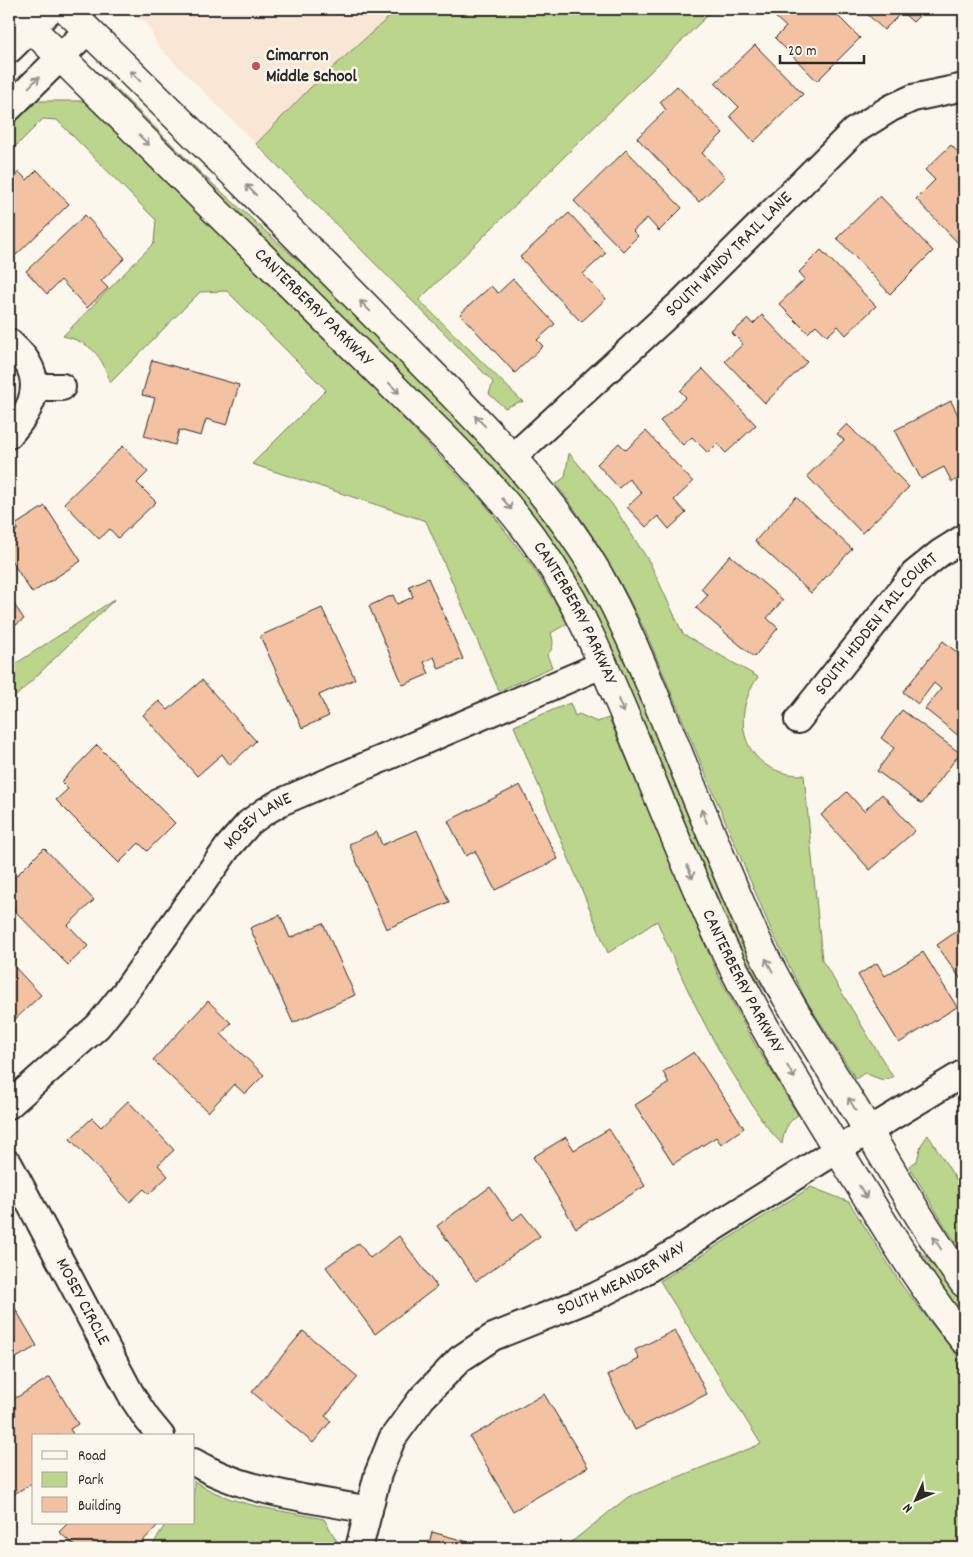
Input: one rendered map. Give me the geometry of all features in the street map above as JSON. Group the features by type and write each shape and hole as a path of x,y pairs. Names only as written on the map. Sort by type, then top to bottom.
{"street":[{"name":"CANTERBERRY PARKWAY","path":"12,9 450,443 498,494 532,536 580,615 604,664 700,896 725,952 762,1023 912,1270 964,1340"},
{"path":"9,50 51,9"},
{"name":"CANTERBERRY PARKWAY","path":"66,9 287,226 480,422 513,457 577,542 598,574 633,645 743,910 768,963 800,1020 936,1243 964,1283"},
{"path":"9,108 88,30"},
{"name":"SOUTH WINDY TRAIL LANE","path":"513,457 685,299 854,131 891,108 913,98 964,86"},
{"path":"9,342 27,362 35,387 28,409 9,436"},
{"path":"35,387 62,387"},
{"name":"SOUTH HIDDEN TAIL COURT","path":"798,720 909,579 940,553 964,538"},
{"name":"MOSEY LANE","path":"9,1105 98,1026 125,992 216,862 240,833 257,817 281,802 604,664"},
{"name":"SOUTH MEANDER WAY","path":"359,1548 378,1474 392,1439 422,1398 460,1359 493,1337 596,1296 640,1274 868,1131 964,1074"},
{"name":"MOSEY CIRCLE","path":"9,1164 132,1398 159,1434"},
{"path":"195,1463 219,1476 252,1487 369,1510"}],"shaded area":[{"name":"Cimarron Middle School","path":"121,9 398,9 310,88 256,144 157,45 147,23"}],"green space":[{"path":"398,9 714,9 419,300 523,402 505,408 489,394 493,382 256,144 310,88"},
{"path":"100,76 105,78 205,177 330,289 497,455 582,564 806,1054 734,943 581,592 98,79"},
{"path":"35,101 89,101 351,364 485,504 532,566 568,623 551,633 553,645 547,655 552,667 499,691 426,521 252,464 326,390 227,291 200,292 110,383 99,358 89,347 63,336 154,243 156,220 57,120 43,119 9,153 9,128"},
{"path":"569,453 612,504 650,563 683,634 758,677 749,694 744,711 744,728 748,743 756,756 768,766 784,773 804,775 822,960 893,1077 883,1080 864,1073 856,1079 806,1000 772,932 647,635 606,557 556,484 565,477"},
{"path":"115,599 9,703 9,668"},
{"path":"570,703 575,716 579,714 597,722 609,718 719,977 753,1041 798,1115 787,1127 782,1144 759,1116 716,1045 685,984 657,921 608,953 514,726"},
{"path":"928,1135 964,1192 964,1254 909,1166 917,1161 921,1145"},
{"path":"811,1187 849,1202 903,1287 964,1365 964,1548 564,1548 628,1497 761,1444 660,1281"},
{"path":"901,1229 964,1301 964,1327"},
{"path":"195,1482 240,1502 324,1519 341,1548 151,1548 165,1524 195,1524"}],"building":[{"path":"775,9 831,9 860,38 817,81 775,38 786,27 771,13"},
{"path":"862,9 926,9 913,22 902,12 884,30"},
{"path":"755,45 803,94 754,142 730,116 739,107 715,83"},
{"path":"677,86 723,133 702,153 725,177 699,202 637,138 666,110 660,102"},
{"path":"951,145 964,159 964,243 961,246 916,199 935,180 925,170"},
{"path":"626,150 682,208 659,231 647,218 633,231 638,236 623,251 574,201"},
{"path":"37,170 69,204 15,256 9,250 9,181 19,172 27,180"},
{"path":"880,196 933,251 890,294 837,238"},
{"path":"569,213 606,253 583,274 606,299 581,322 520,257"},
{"path":"85,215 125,258 101,281 108,288 87,308 61,280 47,294 26,271"},
{"path":"821,250 876,306 846,335 838,326 827,336 816,325 808,333 779,304 805,279 799,272"},
{"path":"513,279 555,324 537,340 543,346 515,373 460,314 491,286 498,293"},
{"path":"762,315 807,362 765,403 725,361 743,344 732,333 748,319 753,324"},
{"path":"152,360 239,385 227,425 206,419 201,436 179,430 175,445 144,436 155,398 142,395"},
{"path":"703,369 756,425 726,453 717,444 708,453 692,437 683,445 660,421 686,397 680,391"},
{"path":"951,401 964,427 964,476 952,482 944,467 921,479 895,430"},
{"path":"847,424 909,487 862,533 807,476 844,440 837,434"},
{"path":"646,431 693,482 674,500 686,513 669,529 658,516 646,527 627,507 642,493 629,479 619,488 597,464 619,443 626,450"},
{"path":"123,446 148,472 137,483 156,502 118,538 110,529 99,539 64,503"},
{"path":"796,497 852,549 811,593 755,541"},
{"path":"45,506 81,561 32,593 9,557 9,535 18,529 15,525"},
{"path":"730,555 783,600 767,618 778,628 754,657 696,608 708,595 701,589"},
{"path":"428,578 463,659 439,669 434,657 424,662 429,674 403,685 369,606 393,595 397,604 413,597 409,586"},
{"path":"9,597 24,619 9,630"},
{"path":"322,608 355,679 319,695 329,716 302,728 260,636"},
{"path":"943,641 964,658 964,740 925,709 941,689 934,683 918,704 903,692"},
{"path":"202,680 256,741 230,765 222,754 197,776 143,715 159,701 168,710"},
{"path":"902,710 960,753 922,804 877,771 894,748 881,738"},
{"path":"97,745 175,823 147,851 139,843 119,863 56,800 68,789 61,782"},
{"path":"520,785 558,859 495,890 475,851 466,856 448,821"},
{"path":"847,792 864,811 882,794 915,831 870,870 821,815"},
{"path":"417,830 449,902 386,929 349,844 377,832 382,845"},
{"path":"44,848 94,900 68,925 88,946 68,965 9,905 9,883"},
{"path":"280,915 290,938 323,923 355,995 293,1023 250,928"},
{"path":"964,926 964,984 937,945"},
{"path":"923,952 957,1007 899,1043 858,975 877,963 885,976"},
{"path":"9,961 41,995 9,1025"},
{"path":"208,1001 231,1023 221,1034 264,1075 245,1094 234,1084 208,1112 153,1060"},
{"path":"694,1052 744,1128 721,1144 716,1137 673,1164 635,1105 669,1083 663,1072"},
{"path":"128,1101 174,1150 158,1165 168,1176 149,1194 144,1189 130,1202 70,1139 92,1118 101,1127"},
{"path":"609,1129 645,1186 576,1228 533,1157 566,1137 574,1150"},
{"path":"490,1187 513,1220 522,1213 540,1236 476,1281 437,1226"},
{"path":"399,1236 437,1287 375,1334 326,1267 359,1243 370,1258"},
{"path":"9,1298 37,1346 9,1362"},
{"path":"675,1330 707,1394 635,1430 608,1375 639,1359 635,1350"},
{"path":"303,1331 358,1377 325,1416 331,1421 313,1443 252,1392"},
{"path":"50,1377 78,1424 70,1429 73,1434 32,1434 32,1483 9,1497 9,1402"},
{"path":"544,1394 588,1467 513,1511 470,1437"},
{"path":"67,1524 159,1524 136,1548 77,1548 59,1532"},
{"path":"432,1532 490,1548 428,1548"}],"place":[{"name":"Cimarron Middle School","path":"256,66"}]}
